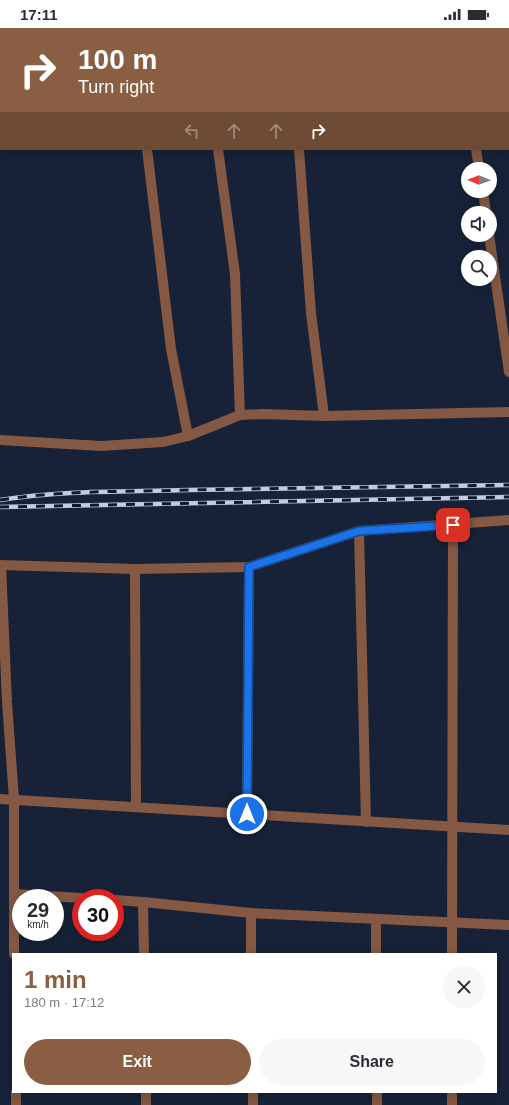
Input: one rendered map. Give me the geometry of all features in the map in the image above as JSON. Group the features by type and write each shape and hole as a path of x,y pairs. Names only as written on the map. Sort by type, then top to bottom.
{"street":[{"path":"147,150 171,349 188,436"},
{"path":"218,150 235,274 240,416"},
{"path":"299,150 311,314 324,416"},
{"path":"476,150 478,162"},
{"path":"490,242 509,372"},
{"path":"0,440 101,446 163,442 188,436 240,416 263,414 324,416 509,412"},
{"path":"14,889 14,800 4,702 0,565 135,569 249,567 359,531 509,520"},
{"path":"452,953 453,525"},
{"path":"359,531 366,822"},
{"path":"247,814 249,567"},
{"path":"135,569 136,807"},
{"path":"0,800 509,830"},
{"path":"124,901 251,914 509,925"},
{"path":"143,902 144,953"},
{"path":"251,914 251,953"},
{"path":"376,920 376,953"},
{"path":"14,941 14,953"},
{"path":"16,1093 16,1105"},
{"path":"146,1093 146,1105"},
{"path":"253,1093 253,1105"},
{"path":"377,1093 378,1105"},
{"path":"452,1093 452,1105"}],"railway":[{"path":"0,500 47,494 94,492 509,485"},
{"path":"0,507 509,497"}],"route":[{"path":"247,814 249,567 359,531 453,525"}]}
